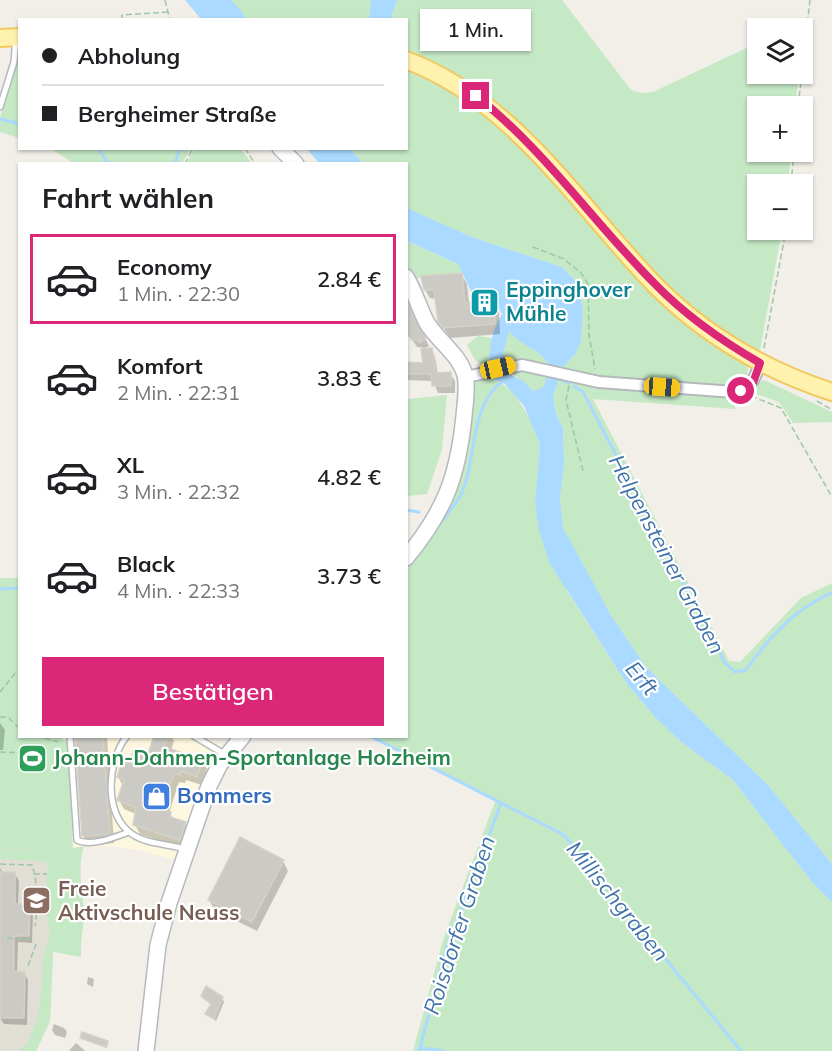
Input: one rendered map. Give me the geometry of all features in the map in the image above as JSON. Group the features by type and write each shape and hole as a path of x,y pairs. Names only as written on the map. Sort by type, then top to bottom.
{"main road":[{"path":"408,61 452,81 495,111 532,148 656,285 698,323 760,363 832,392"},
{"path":"282,150 294,162"},
{"path":"408,281 427,324 461,365 466,377 460,456 455,476 439,514 408,555"},
{"path":"146,1051 160,935 209,786 227,756 241,738"}],"street":[{"path":"466,377 514,365 599,382 725,392 741,391 753,383 760,363"}],"lane":[{"path":"0,107 14,62 12,37"},
{"path":"70,738 77,840 82,842 110,839 129,832"},
{"path":"123,738 113,762 112,784 117,814 129,832 144,839 187,849"},
{"path":"197,738 227,756"}],"path":[{"path":"165,0 170,18"},
{"path":"808,18 810,0"},
{"path":"122,18 122,15 169,12"},
{"path":"760,363 784,240"},
{"path":"533,247 564,259 580,273 588,284 589,334 599,382"},
{"path":"572,376 566,400 583,471"},
{"path":"741,391 781,408 832,497"},
{"path":"0,692 17,671"},
{"path":"0,717 8,717 18,727"},
{"path":"43,738 58,742"},
{"path":"0,752 37,753"},
{"path":"0,864 32,865 36,881 35,926"},
{"path":"33,873 47,874"},
{"path":"7,938 30,939"},
{"path":"27,966 36,944"}],"shaded area":[{"path":"62,738 207,738 228,748 179,861 142,851 115,847 84,846 73,849"},
{"name":"Freie Aktivschule Neuss","path":"0,849 73,850 53,952 50,1021 36,1051 0,1051"}],"green space":[{"path":"232,0 371,0 369,18 246,18"},
{"path":"397,0 562,0 631,90 641,93 653,92 747,48 747,84 798,84 796,96 747,96 747,162 790,162 789,174 747,174 747,240 780,240 760,350 754,353 681,302 536,144 408,55 408,18 392,18"},
{"path":"18,55 18,138 0,132 0,118"},
{"path":"408,67 473,101 748,366 747,379 735,388 607,378 562,368 576,353 581,341 583,308 576,281 562,267 472,237 408,209 408,162 362,162 351,150 408,150"},
{"path":"53,150 190,150 183,162 71,162"},
{"path":"194,150 242,150 250,162 188,162"},
{"path":"408,242 458,264 463,272 411,279 408,273"},
{"path":"509,330 518,340 545,359 549,365 511,359 505,361 503,354"},
{"path":"478,336 492,338 489,365 484,366 475,360 467,345"},
{"path":"522,369 547,374 544,388 533,391 510,371"},
{"path":"559,377 606,387 736,396 735,409 593,399 729,661 740,662 801,598 832,583 832,864 769,786 647,668 612,617 576,555 563,528 560,499 564,463 563,428 556,414 553,397"},
{"path":"492,378 512,390 533,424 540,444 535,503 567,591 627,684 655,717 680,741 733,780 811,881 832,902 832,1051 413,1051 444,937 496,799 371,738 408,738 408,564 429,538 472,387 478,380"},
{"path":"764,380 832,412 832,422 793,423 779,402 756,394 754,389 759,382"},
{"path":"447,395 442,449 427,494 408,496 408,399"},
{"path":"0,578 18,578 18,738 62,738 62,741 64,739 68,743 73,848 84,846 81,864 84,918 81,957 53,952 50,1021 36,1051 20,1051 29,1040 38,1017 44,953 50,936 45,902 48,865 42,861 0,859 0,850 58,851 0,849"}],"water":[{"path":"185,0 232,0 246,18 200,18"},
{"path":"371,0 397,0 391,18 369,18"},
{"path":"308,150 351,150 362,162 318,162"},
{"name":"Erft","path":"408,209 472,237 562,267 576,281 583,308 581,341 576,353 562,368 553,397 556,414 563,428 564,463 560,499 563,528 612,617 647,668 769,786 832,864 832,902 811,881 733,780 680,741 655,717 627,684 549,562 539,530 535,503 540,444 524,406 505,384 492,378 491,345 502,314 494,299 477,299 473,295 458,264 408,241","holes":["509,331 545,359 549,365 544,387 533,391 523,381 511,375 503,354"]}],"building":[{"name":"Eppinghover Mühle","path":"462,273 465,303 494,300 495,324 443,328 438,322 434,290 424,290 421,276"},
{"path":"408,304 426,338 420,343 419,340 412,340 408,335"},
{"path":"432,348 436,373 451,372 451,386 432,386 431,374 408,374 408,362 423,363 421,349"},
{"path":"75,738 103,738 110,834 82,836"},
{"path":"153,738 167,738 164,747 203,759 197,777 181,771 180,775 174,773 162,809 171,812 170,817 186,822 180,840 133,825 136,808 117,800 124,780 117,777 123,758 130,761 134,749 148,754"},
{"path":"240,837 284,860 252,922 208,900"},
{"path":"0,872 15,872 15,904 30,904 29,936 14,936 14,971 25,972 24,1018 0,1018"},
{"path":"206,986 223,997 214,1019 205,1014 211,1004 201,996"},
{"path":"82,1032 108,1041 106,1047 80,1038"}],"waterway":[{"path":"0,119 18,124"},
{"path":"99,150 107,162"},
{"path":"176,162 179,150"},
{"name":"Helpensteiner Graben","path":"556,378 569,383"},
{"path":"444,519 456,503 467,479 475,434 484,404 492,391 503,381"},
{"name":"Helpensteiner Graben","path":"574,386 583,392 725,663 735,672 746,670 763,647 795,616 832,593"},
{"path":"408,510 419,512"},
{"name":"Millischgraben","path":"0,589 18,588"},
{"name":"Millischgraben","path":"374,738 564,835 741,1051"},
{"name":"Roisdorfer Graben","path":"419,1051 447,947 501,803"},
{"name":"Roisdorfer Graben","path":"420,1048 444,1051"}],"place":[{"name":"Eppinghover Mühle","path":"485,302"},
{"name":"Johann-Dahmen-Sportanlage Holzheim","path":"32,758"},
{"name":"Bommers","path":"156,796"},
{"name":"Freie Aktivschule Neuss","path":"37,901"}],"route":[{"path":"476,96 513,127 677,306 717,337 760,363 753,383 741,391"}]}
